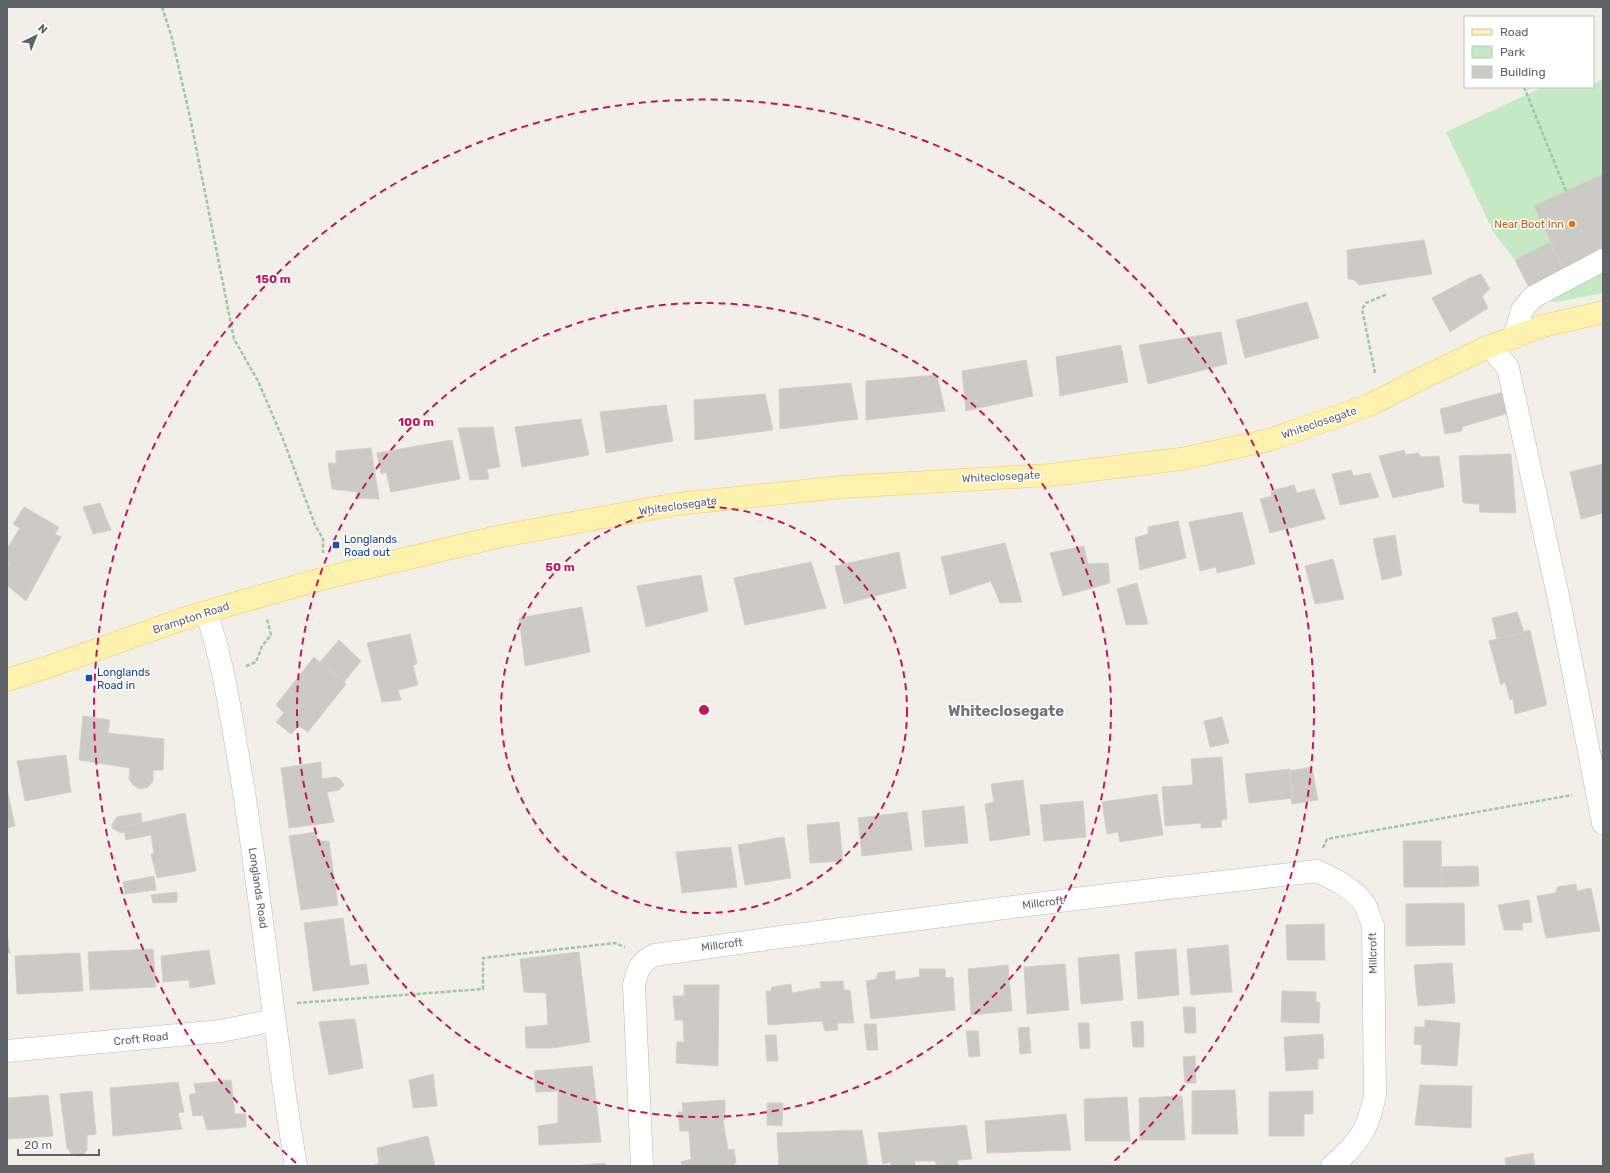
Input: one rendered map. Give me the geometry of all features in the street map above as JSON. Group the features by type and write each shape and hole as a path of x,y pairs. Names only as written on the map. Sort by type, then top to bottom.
{"main road":[{"name":"Whiteclosegate","path":"378,565 501,536 677,504 842,487 1050,475 1181,459 1269,440 1370,405 1420,379 1490,346 1543,326 1603,312"},
{"name":"Brampton Road","path":"7,680 206,612 325,578 378,565"}],"street":[{"path":"1514,337 1522,310 1533,298 1603,260"},
{"path":"1490,346 1508,368 1559,600 1603,823"},
{"name":"Longlands Road","path":"206,612 216,640 252,839 274,1012 296,1166"},
{"name":"Millcroft","path":"646,959 655,955 794,935 1091,897 1317,871 1335,879 1349,889 1365,904 1373,925 1375,1095 1371,1117 1360,1139 1332,1166"},
{"path":"642,1166 634,985 637,969 646,959"},
{"name":"Croft Road","path":"7,1051 221,1031 274,1012"}],"path":[{"path":"162,7 172,38 190,117 234,339 258,381 292,461 315,525 323,539 325,578"},
{"path":"1524,88 1566,191"},
{"path":"1370,405 1376,371 1370,350 1362,309 1366,303 1387,294"},
{"path":"223,676 256,662 262,646 271,635 261,596"},
{"path":"1317,871 1317,863 1327,839 1596,790"},
{"path":"274,1012 483,989 483,958 616,943 634,950 646,959"}],"green space":[{"path":"1603,79 1603,293 1556,302 1549,301 1529,288 1515,260 1494,233 1446,132 1541,88 1594,88 1594,84"}],"building":[{"name":"Near Boot Inn","path":"1603,174 1603,246 1564,270 1534,206"},
{"path":"1424,240 1432,274 1359,285 1355,280 1348,279 1347,250"},
{"path":"1550,242 1564,270 1529,288 1515,260"},
{"path":"1481,274 1490,289 1482,296 1488,308 1450,332 1432,298 1470,278"},
{"path":"1307,302 1319,338 1245,358 1236,320"},
{"path":"1221,332 1227,364 1148,384 1139,345"},
{"path":"1121,345 1128,382 1060,396 1056,357"},
{"path":"1026,360 1033,396 966,411 962,371"},
{"path":"937,375 945,411 866,420 866,381"},
{"path":"851,383 858,419 780,429 779,389"},
{"path":"1503,392 1508,413 1462,427 1462,431 1445,434 1440,409"},
{"path":"765,394 773,430 695,440 694,400"},
{"path":"666,405 673,441 606,453 600,412"},
{"path":"581,419 589,455 522,467 515,427"},
{"path":"493,427 500,467 487,469 489,479 470,480 458,428"},
{"path":"452,440 460,479 391,492 386,472 381,474 377,453"},
{"path":"371,448 379,499 356,498 357,492 332,489 328,463 336,463 336,451"},
{"path":"1404,450 1406,455 1418,453 1421,457 1439,456 1444,487 1393,498 1379,456"},
{"path":"1511,454 1516,513 1480,512 1479,504 1463,503 1459,456"},
{"path":"1603,464 1603,513 1581,519 1570,472"},
{"path":"1351,470 1354,476 1370,473 1379,497 1340,505 1332,474"},
{"path":"1294,485 1297,493 1314,489 1325,519 1270,533 1260,499 1272,496 1271,491"},
{"path":"100,503 111,530 93,534 83,507"},
{"path":"24,507 59,527 55,534 61,537 26,601 7,585 7,567 9,563 7,562 7,549 20,528 13,524"},
{"path":"1242,512 1255,564 1217,573 1216,567 1200,571 1189,522"},
{"path":"1178,521 1186,558 1140,570 1135,538 1148,534 1148,527"},
{"path":"1395,535 1402,575 1382,580 1373,539"},
{"path":"1005,543 1022,602 1000,603 991,581 950,595 941,557"},
{"path":"1084,546 1088,564 1108,563 1110,583 1063,596 1050,553"},
{"path":"899,552 906,588 844,604 835,566"},
{"path":"1333,559 1344,599 1315,604 1305,566"},
{"path":"811,562 826,608 745,625 734,578"},
{"path":"701,575 708,611 646,627 637,586"},
{"path":"1137,583 1148,624 1126,625 1117,589"},
{"path":"582,607 590,652 525,666 519,618"},
{"path":"1517,612 1524,632 1497,639 1492,618"},
{"path":"1530,630 1547,705 1515,714 1513,699 1510,700 1505,682 1501,685 1489,641"},
{"path":"410,634 417,663 413,666 418,685 398,690 401,700 382,702 367,643"},
{"path":"339,640 361,661 344,682 320,662"},
{"path":"314,657 346,684 308,732 299,726 291,734 276,722 284,713 276,705"},
{"path":"83,716 110,720 108,733 164,739 163,770 153,770 153,781 148,787 140,789 133,785 129,779 130,768 79,760"},
{"path":"1222,717 1229,743 1210,747 1204,721"},
{"path":"66,755 71,792 25,801 17,761"},
{"path":"1222,757 1227,819 1221,820 1222,827 1201,828 1201,823 1165,826 1162,787 1193,785 1191,759"},
{"path":"321,762 322,779 336,777 340,779 344,785 339,790 327,792 334,822 289,828 281,768"},
{"path":"1312,767 1318,800 1292,804 1291,798 1293,798 1289,771"},
{"path":"1290,769 1293,798 1249,803 1245,774"},
{"path":"1023,780 1030,835 990,841 985,804 994,802 991,784"},
{"path":"7,789 15,826 7,828"},
{"path":"1157,794 1163,835 1120,842 1118,832 1107,834 1102,802"},
{"path":"1083,801 1086,837 1044,841 1040,805"},
{"path":"964,806 968,843 925,847 922,811"},
{"path":"907,812 912,850 862,856 858,818"},
{"path":"141,813 142,823 123,827 124,832 121,833 112,828 112,824 117,817"},
{"path":"185,813 196,871 157,878 151,854 154,853 151,835 126,840 123,827"},
{"path":"839,822 843,861 810,863 807,825"},
{"path":"316,832 318,841 329,841 338,905 301,910 289,836"},
{"path":"784,837 791,878 745,885 738,845"},
{"path":"1403,841 1441,841 1442,887 1404,887"},
{"path":"731,847 737,887 682,893 676,852"},
{"path":"1478,866 1479,886 1442,887 1441,867"},
{"path":"154,876 156,890 125,894 123,882"},
{"path":"1576,884 1577,891 1591,888 1600,931 1546,938 1537,896 1556,893 1557,887"},
{"path":"177,892 177,902 153,903 151,895"},
{"path":"1529,900 1532,922 1522,923 1523,930 1504,930 1498,905"},
{"path":"1464,903 1465,945 1406,946 1406,904"},
{"path":"343,918 350,966 366,964 369,984 313,991 304,923"},
{"path":"1324,924 1325,960 1287,960 1286,925"},
{"path":"7,933 10,953 7,953"},
{"path":"1228,945 1232,992 1191,995 1187,949"},
{"path":"153,949 156,987 90,990 88,952"},
{"path":"1176,949 1179,995 1138,999 1135,952"},
{"path":"209,950 215,984 190,988 189,980 163,982 161,956"},
{"path":"579,952 590,1042 552,1048 526,1048 525,1027 548,1025 546,993 524,992 520,959"},
{"path":"80,953 83,991 17,994 15,956"},
{"path":"1119,954 1123,1000 1081,1004 1078,958"},
{"path":"1452,963 1455,1003 1418,1006 1414,965"},
{"path":"1065,964 1069,1010 1027,1014 1024,967"},
{"path":"1008,965 1012,1011 971,1015 968,969"},
{"path":"919,969 945,969 946,978 953,977 955,1010 871,1019 866,981 876,979 878,973 895,971 895,980 920,977"},
{"path":"843,981 844,990 850,990 854,1023 837,1023 838,1030 825,1031 822,1021 768,1025 766,991 771,991 772,987 791,984 792,993 821,988 820,982"},
{"path":"684,985 719,985 718,1066 676,1063 677,1042 684,1042 683,1020 675,1020 673,996 684,996"},
{"path":"1282,991 1316,992 1316,1002 1320,1003 1319,1023 1281,1022"},
{"path":"1183,1007 1195,1007 1196,1033 1185,1033"},
{"path":"355,1019 363,1068 329,1075 319,1022"},
{"path":"1425,1020 1460,1023 1457,1066 1421,1064 1422,1045 1414,1044 1415,1027 1425,1027"},
{"path":"1143,1021 1144,1047 1133,1047 1131,1022"},
{"path":"1078,1023 1089,1023 1090,1048 1080,1049"},
{"path":"864,1024 876,1024 878,1050 867,1050"},
{"path":"1029,1027 1031,1053 1020,1054 1018,1028"},
{"path":"966,1031 978,1031 980,1056 969,1057"},
{"path":"1323,1034 1324,1058 1318,1059 1318,1069 1286,1071 1284,1037"},
{"path":"765,1035 776,1035 778,1061 767,1061"},
{"path":"1195,1056 1196,1083 1185,1083 1183,1057"},
{"path":"592,1066 601,1142 539,1145 538,1126 558,1123 558,1091 536,1092 534,1071"},
{"path":"433,1074 437,1106 413,1108 409,1080"},
{"path":"231,1080 235,1114 246,1114 246,1127 207,1130 203,1115 193,1116 189,1095 196,1093 194,1084"},
{"path":"178,1082 184,1112 178,1113 182,1129 113,1136 110,1088"},
{"path":"1420,1085 1472,1086 1471,1128 1415,1125"},
{"path":"1235,1090 1238,1134 1192,1134 1192,1091"},
{"path":"92,1091 96,1134 87,1135 87,1150 84,1154 80,1156 72,1155 67,1148 60,1094"},
{"path":"1313,1091 1313,1114 1304,1114 1304,1136 1269,1136 1269,1092"},
{"path":"48,1095 53,1136 7,1139 7,1098"},
{"path":"1182,1096 1185,1140 1140,1140 1139,1098"},
{"path":"1127,1097 1130,1141 1085,1141 1084,1099"},
{"path":"725,1100 725,1119 723,1120 728,1150 734,1149 736,1163 731,1166 682,1166 681,1162 691,1159 689,1131 680,1131 678,1112 683,1112 682,1103"},
{"path":"767,1103 783,1103 782,1126 767,1125"},
{"path":"1066,1114 1071,1150 987,1153 985,1121"},
{"path":"966,1125 972,1159 958,1160 958,1165 954,1166 937,1166 935,1161 915,1161 915,1166 891,1166 890,1162 883,1164 878,1133"},
{"path":"862,1130 868,1166 779,1166 777,1133"},
{"path":"428,1136 435,1166 372,1166 379,1163 377,1148"},
{"path":"1533,1153 1535,1166 1506,1166 1505,1158"},
{"path":"605,1163 606,1166 575,1166"}],"place":[{"name":"Near Boot Inn","path":"1572,224"},
{"name":"Longlands Road out","path":"336,545"},
{"name":"Longlands Road in","path":"89,678"}],"district":[{"name":"Whiteclosegate","path":"1006,711"}]}
